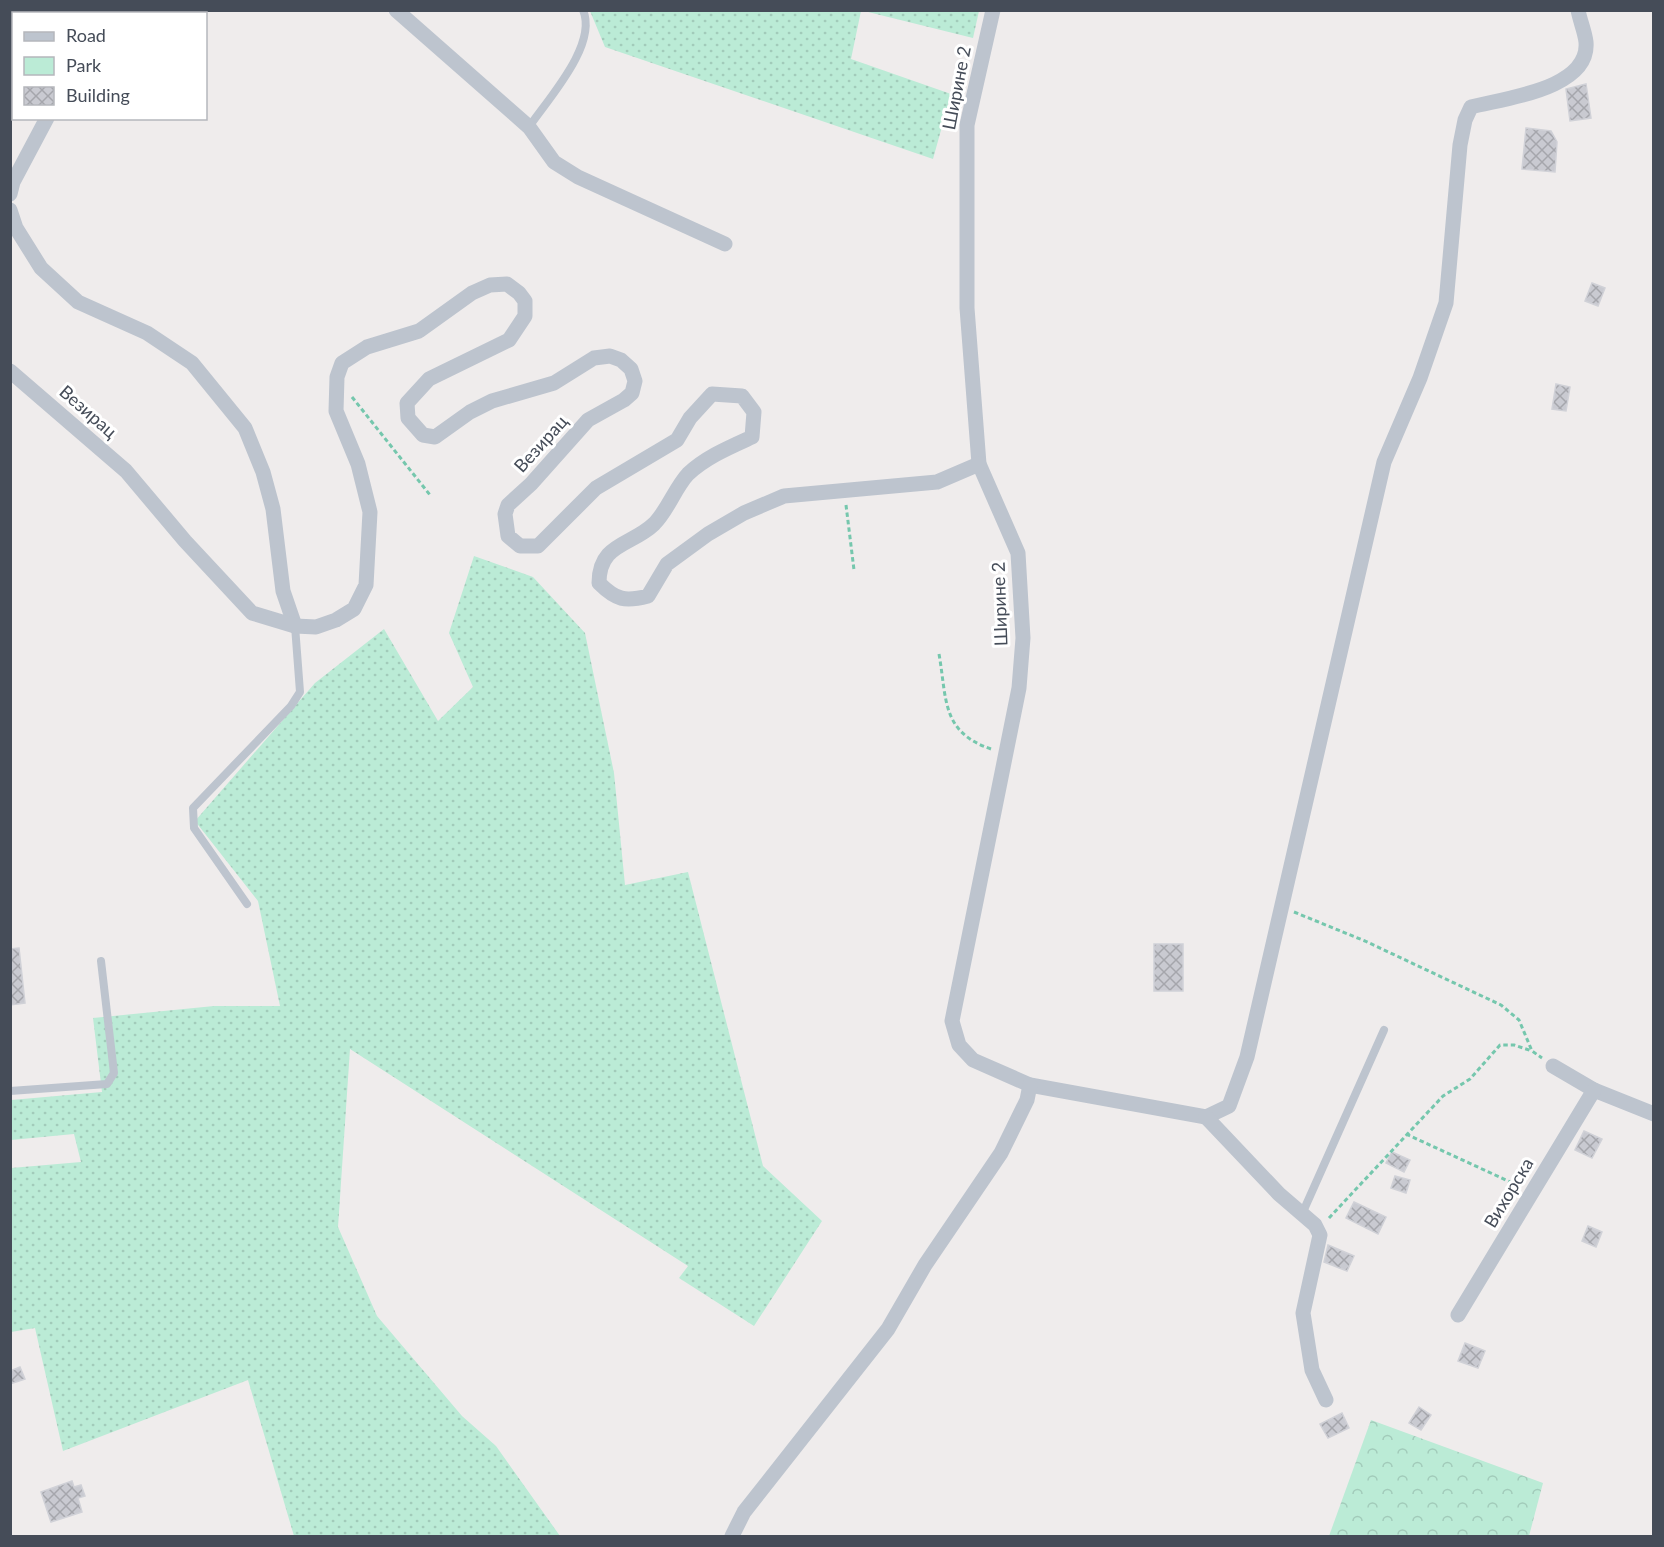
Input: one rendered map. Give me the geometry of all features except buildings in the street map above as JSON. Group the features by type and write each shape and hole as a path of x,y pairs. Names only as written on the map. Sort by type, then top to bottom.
{"street":[{"path":"396,10 529,127 555,162 578,177 725,243"},
{"name":"Ширине 2","path":"993,10 967,125 967,308 979,464 1018,553 1023,638 1019,688 952,1022 959,1045 973,1060 1030,1085 1206,1117"},
{"path":"1326,1401 1312,1370 1303,1313 1320,1235 1315,1225 1279,1194 1206,1117 1229,1106 1237,1089 1282,907 1384,462 1420,378 1446,303 1460,145 1465,120 1471,107 1561,82 1580,66 1586,44 1578,10"},
{"path":"10,195 14,182 46,120"},
{"path":"10,210 16,228 41,268 78,302 147,333 192,363 245,428 263,472 273,509 283,591 295,626"},
{"name":"Везирац","path":"10,371 126,471 185,541 252,613 295,626 316,627 336,620 354,609 366,585 370,512 358,464 336,411 337,377 342,363 367,347 419,331 472,293 490,285 507,284 519,293 525,301 525,315 509,340 429,379 414,394 407,403 408,418 423,435 435,436 470,412 492,401 554,383 594,358 610,356 626,364 635,381 632,393 588,420 531,484 508,505 505,525 508,536 520,546 538,546 596,488 677,440 690,417 712,394 742,396 754,412 752,437 711,457 688,475 655,523 633,540 616,545 599,570 599,583 609,593 628,601 648,596 667,564 708,534 744,513 784,496 937,482 979,464"},
{"path":"1553,1066 1594,1090 1653,1114"},
{"path":"732,1536 744,1512 888,1329 925,1264 1001,1153 1027,1100 1030,1085"},
{"name":"Вихорска","path":"1458,1315 1594,1090"}],"lane":[{"path":"529,127 579,54 588,21 583,10"},
{"path":"247,904 194,828 193,808 291,706 300,692 295,626"},
{"path":"10,1091 107,1084 114,1073 101,962"},
{"path":"1302,1214 1384,1030"}],"path":[{"path":"337,377 430,495"},
{"path":"845,491 854,570"},
{"path":"939,654 951,720 963,736 1006,754"},
{"path":"1282,907 1365,941 1501,1005 1520,1023 1532,1051 1514,1045 1500,1045 1470,1079 1443,1096 1334,1214 1315,1225"},
{"path":"1406,1134 1533,1192"}],"green space":[{"path":"590,11 861,11 851,59 951,94 933,159 605,47"},
{"path":"864,11 979,11 973,38"},
{"path":"474,556 533,577 585,633 614,773 625,885 688,872 763,1166 822,1221 754,1326 679,1278 688,1266 350,1049 338,1227 377,1316 462,1416 496,1446 560,1536 294,1536 248,1380 63,1451 35,1328 11,1332 11,1168 81,1162 74,1134 11,1140 11,1100 102,1092 93,1018 214,1006 280,1006 258,901 195,821 315,683 384,629 438,721 473,687 449,633"},
{"path":"1371,1420 1543,1483 1529,1536 1329,1536"}]}
